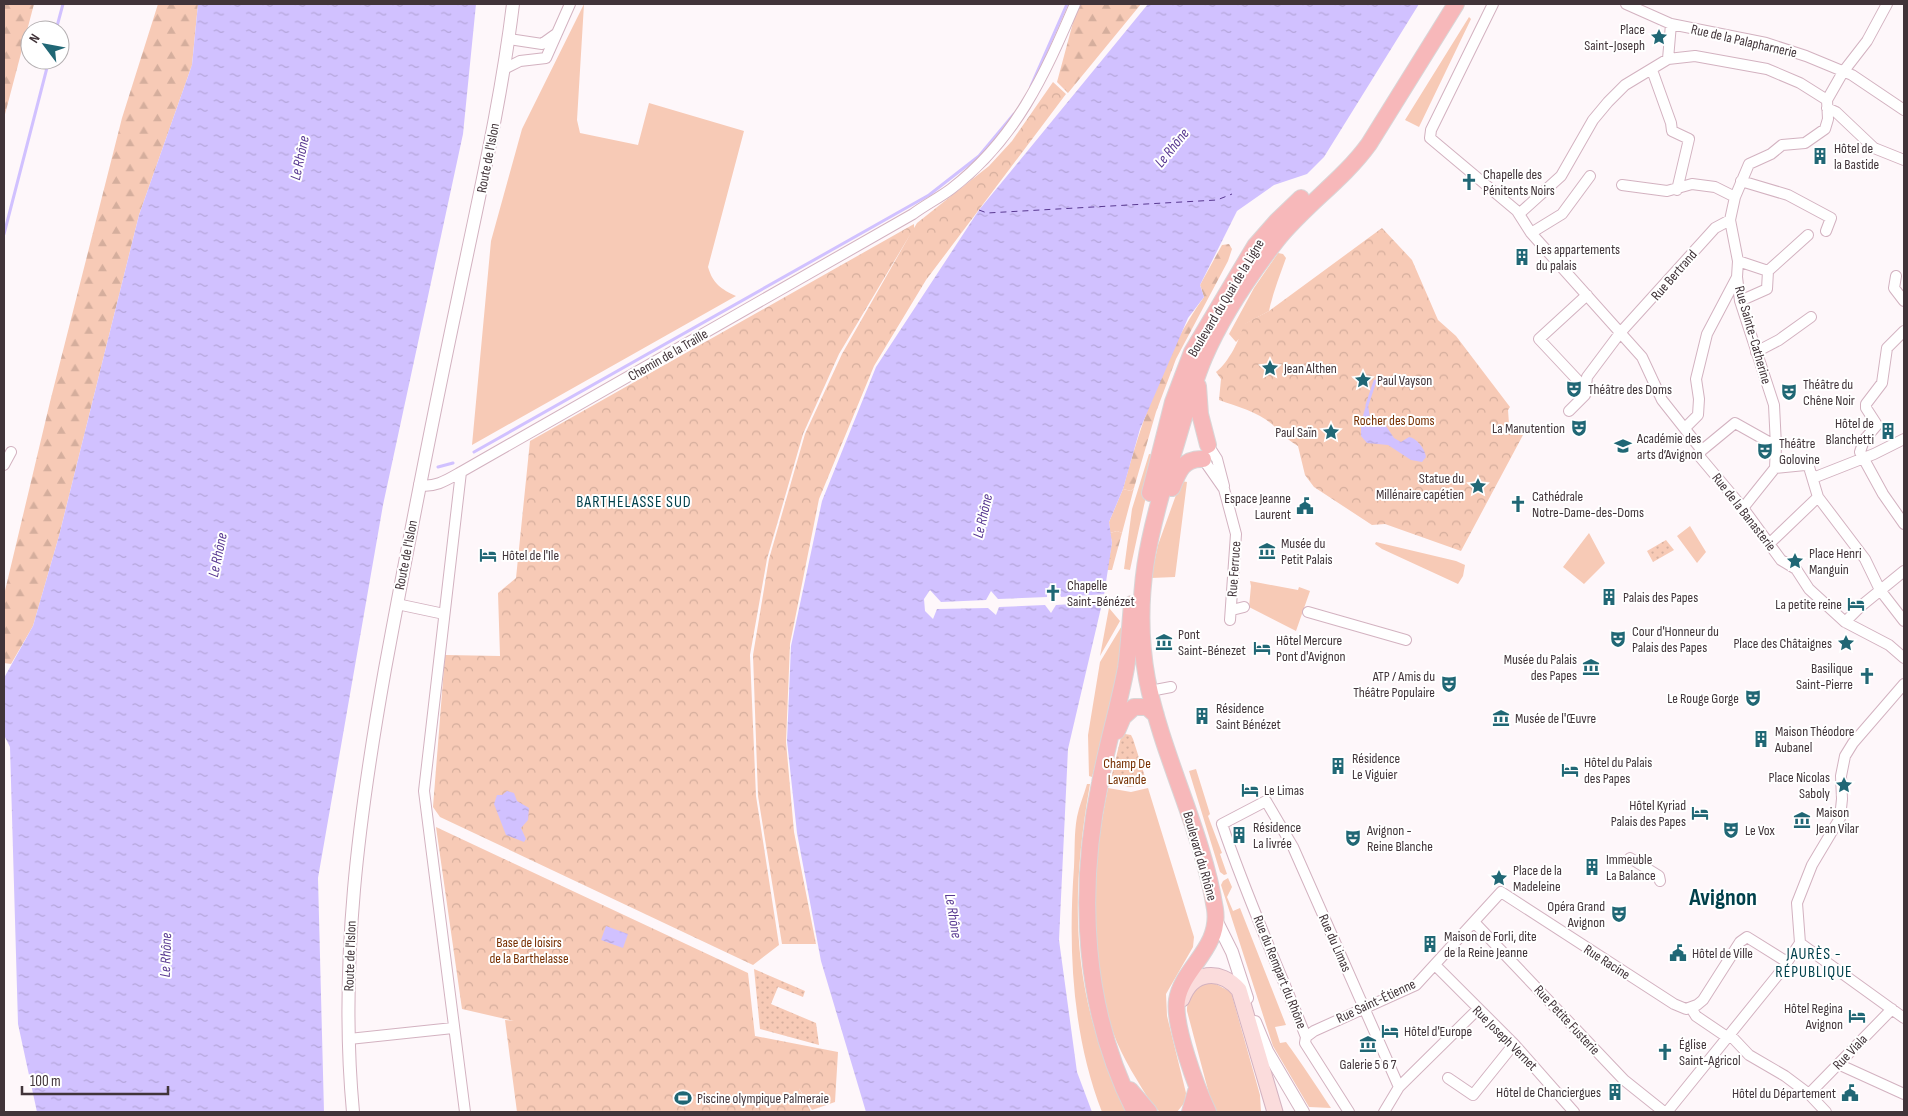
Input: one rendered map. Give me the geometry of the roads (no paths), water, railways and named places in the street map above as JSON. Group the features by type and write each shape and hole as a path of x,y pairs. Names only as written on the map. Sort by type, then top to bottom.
{"main road":[{"name":"Boulevard du Quai de la Ligne","path":"1137,587 1142,529 1160,450 1173,402 1192,352 1255,246 1277,221 1343,160 1368,128 1443,4"},
{"name":"Boulevard du Quai de la Ligne","path":"1137,587 1178,438 1197,377 1219,328 1262,260 1309,204 1359,158 1386,119 1456,4"},
{"path":"1197,377 1205,452"},
{"path":"1173,402 1178,438"},
{"path":"1160,450 1178,438"},
{"path":"1178,438 1205,452"},
{"path":"1148,545 1182,466 1205,452"},
{"path":"1135,1112 1101,1022 1094,991 1086,904 1091,835 1106,754 1126,667 1137,587"},
{"name":"Boulevard du Rhône","path":"1137,587 1142,645 1150,691 1200,854 1216,920"},
{"path":"1106,754 1132,701 1150,691"},
{"path":"1123,717 1129,710 1138,706 1147,707 1156,715"},
{"path":"1208,1112 1197,1088 1176,1010 1180,989 1210,940 1216,920"},
{"path":"1180,1025 1183,996 1195,980 1213,975 1228,979 1234,984 1238,990 1275,1112"},
{"path":"1120,1076 1150,1112"},
{"path":"1190,1112 1197,1088"}],"street":[{"name":"Route de l'Islon","path":"353,1112 349,1039 351,912 359,830 419,485 485,176 509,39 513,4"},
{"path":"504,69 520,61 546,58 570,4"},
{"name":"Chemin de la Traille","path":"419,485 429,487 439,484 461,472 913,214 951,189 974,169 1016,123 1033,97 1075,4"},
{"name":"Rue de la Banasterie","path":"1492,4 1431,130 1430,138 1519,214 1531,233 1642,357 1662,400 1701,451 1700,457 1785,564 1796,569 1809,589 1845,622"},
{"path":"1626,4 1644,8"},
{"path":"1826,104 1843,72 1863,47 1887,4"},
{"name":"Rue de la Palapharnerie","path":"1644,8 1671,24 1766,44 1806,56 1852,75 1904,110"},
{"path":"1668,59 1671,24"},
{"path":"509,39 542,44 549,41 560,29"},
{"path":"1519,214 1561,176 1593,120 1608,102 1625,85 1668,59 1695,56 1767,69 1794,80 1836,112 1874,148 1904,160"},
{"path":"1652,70 1671,122 1672,130 1689,139 1677,190"},
{"name":"Rue Sainte-Catherine","path":"1775,468 1774,405 1740,301 1737,277 1738,261 1730,220 1735,198 1746,169 1756,160 1771,154 1782,144 1801,145 1823,136 1827,124 1826,104"},
{"path":"1531,233 1562,214 1590,176"},
{"path":"1741,181 1788,195 1832,218 1826,232"},
{"path":"1622,185 1667,191 1677,190 1692,184 1715,187 1735,198"},
{"name":"Rue Bertrand","path":"1569,410 1585,395 1584,388 1587,377 1620,333 1715,228 1730,220"},
{"path":"1740,301 1767,289 1768,271 1808,235"},
{"path":"1738,261 1768,271"},
{"path":"1896,276 1894,288 1904,301"},
{"path":"1685,428 1698,415 1699,399 1696,379 1707,334 1737,277"},
{"path":"1584,388 1539,338 1587,296"},
{"path":"1756,352 1779,340 1811,316"},
{"path":"1904,331 1887,348 1882,383 1866,404 1866,408 1877,425 1860,448 1863,458 1883,494 1904,524"},
{"path":"1701,451 1735,423 1776,446"},
{"path":"1814,478 1874,454 1904,439"},
{"path":"4,465 10,452"},
{"name":"Rue Ferruce","path":"1205,452 1224,489"},
{"name":"Rue Ferruce","path":"1205,452 1219,466 1236,534 1231,615 1244,608"},
{"path":"1742,508 1775,468 1805,464 1814,478 1814,486 1818,496 1866,558 1880,590 1904,620"},
{"path":"461,472 424,791 465,1112"},
{"path":"1770,543 1818,496"},
{"path":"1904,571 1845,622 1893,647 1904,658"},
{"path":"397,604 444,614"},
{"path":"1308,612 1406,640"},
{"path":"1666,1112 1787,962 1800,943 1797,903 1812,865 1840,818 1843,766 1853,743 1904,684"},
{"path":"1150,691 1171,687"},
{"name":"Rue du Limas","path":"1222,824 1266,801 1293,847 1399,1087"},
{"name":"Rue du Rempart du Rhône","path":"1222,824 1238,873 1280,968 1306,1036 1305,1043 1349,1112"},
{"path":"1630,858 1659,876 1660,881"},
{"name":"Rue Saint-Étienne","path":"1306,1036 1416,985 1496,895 1501,892"},
{"name":"Rue Racine","path":"1501,892 1579,939 1674,1004 1686,1009 1692,1008"},
{"name":"Boulevard du Rhône","path":"1216,920 1232,952 1267,1051 1303,1112"},
{"name":"Rue Petite Fusterie","path":"1474,922 1624,1080 1666,1112"},
{"path":"1787,962 1743,940 1703,1000 1692,1008 1696,1016 1728,1036 1750,1055 1809,1094 1826,1112"},
{"path":"1800,943 1904,1018"},
{"name":"Rue Joseph Vernet","path":"1435,965 1477,1010 1514,1044 1574,1112"},
{"name":"Rue Viala","path":"1809,1094 1892,1009"},
{"path":"1384,1112 1399,1087 1477,1010"},
{"path":"349,1039 453,1028"},
{"path":"1448,1078 1473,1095 1514,1044"},
{"path":"1838,1064 1904,1094"}],"water":[{"name":"Le Rhône","path":"198,4 476,4 463,134 383,505 318,878 324,1112 37,1112 18,1024 10,747 4,735 4,678 33,626 59,536 139,215 192,65"},
{"name":"Le Rhône","path":"1148,4 1419,4 1324,157 1307,174 1274,185 1237,211 1200,285 1204,297 1188,318 1140,429 1123,489 1109,522 1112,543 1104,595 1068,749 1059,940 1077,1072 1092,1112 866,1112 821,961 797,833 787,741 791,646 822,501 876,367 979,210"},
{"path":"1366,405 1368,405 1371,425 1386,426 1394,438 1401,442 1409,437 1418,442 1426,457 1422,462 1411,460 1388,445 1367,443 1361,436 1361,423"},
{"path":"507,791 514,793 517,801 529,808 528,820 521,828 526,839 524,842 506,835 494,804 497,795 502,795"},
{"path":"606,926 628,934 623,948 601,940"}],"waterway":[{"path":"59,20 63,4"},
{"path":"1031,86 1067,4"},
{"path":"4,234 46,70"},
{"path":"474,452 929,195 979,156 1014,114"},
{"path":"1367,405 1375,381"},
{"path":"438,467 453,463"}],"place":[{"name":"Place Saint-Joseph","path":"1659,37"},
{"name":"Hôtel de la Bastide","path":"1820,156"},
{"name":"Chapelle des Pénitents Noirs","path":"1469,182"},
{"name":"Les appartements du palais","path":"1522,257"},
{"name":"Jean Althen","path":"1270,368"},
{"name":"Paul Vayson","path":"1363,380"},
{"name":"Théâtre des Doms","path":"1574,389"},
{"name":"Théâtre du Chêne Noir","path":"1789,392"},
{"name":"La Manutention","path":"1579,428"},
{"name":"Hôtel de Blanchetti","path":"1888,431"},
{"name":"Paul Saïn","path":"1331,432"},
{"name":"Académie des arts d’Avignon","path":"1623,446"},
{"name":"Théâtre Golovine","path":"1765,451"},
{"name":"Statue du Millénaire capétien","path":"1478,486"},
{"name":"Cathédrale Notre-Dame-des-Doms","path":"1518,504"},
{"name":"Espace Jeanne Laurent","path":"1305,506"},
{"name":"Musée du Petit Palais","path":"1267,551"},
{"name":"Hôtel de l'Ile","path":"488,555"},
{"name":"Place Henri Manguin","path":"1795,561"},
{"name":"Chapelle Saint-Bénézet","path":"1053,593"},
{"name":"Palais des Papes","path":"1609,597"},
{"name":"La petite reine","path":"1856,604"},
{"name":"Cour d'Honneur du Palais des Papes","path":"1618,639"},
{"name":"Pont Saint-Bénezet","path":"1164,642"},
{"name":"Place des Châtaignes","path":"1846,643"},
{"name":"Hôtel Mercure Pont d'Avignon","path":"1262,648"},
{"name":"Musée du Palais des Papes","path":"1591,667"},
{"name":"Basilique Saint-Pierre","path":"1867,676"},
{"name":"ATP / Amis du Théâtre Populaire","path":"1449,684"},
{"name":"Le Rouge Gorge","path":"1753,698"},
{"name":"Résidence Saint Bénézet","path":"1202,716"},
{"name":"Musée de l'Œuvre","path":"1501,718"},
{"name":"Maison Théodore Aubanel","path":"1761,739"},
{"name":"Résidence Le Viguier","path":"1338,766"},
{"name":"Hôtel du Palais des Papes","path":"1570,770"},
{"name":"Place Nicolas Saboly","path":"1844,785"},
{"name":"Le Limas","path":"1250,790"},
{"name":"Hôtel Kyriad Palais des Papes","path":"1700,813"},
{"name":"Maison Jean Vilar","path":"1802,820"},
{"name":"Le Vox","path":"1731,830"},
{"name":"Résidence La livrée","path":"1239,835"},
{"name":"Avignon - Reine Blanche","path":"1353,838"},
{"name":"Immeuble La Balance","path":"1592,867"},
{"name":"Place de la Madeleine","path":"1499,878"},
{"name":"Opéra Grand Avignon","path":"1619,914"},
{"name":"Maison de Forli, dite de la Reine Jeanne","path":"1430,944"},
{"name":"Hôtel de Ville","path":"1678,953"},
{"name":"Hôtel Regina Avignon","path":"1857,1016"},
{"name":"Hôtel d'Europe","path":"1390,1031"},
{"name":"Galerie 5 6 7","path":"1368,1044"},
{"name":"Église Saint-Agricol","path":"1665,1052"},
{"name":"Hôtel de Chanciergues","path":"1615,1092"},
{"name":"Hôtel du Département","path":"1850,1093"},
{"name":"Piscine olympique Palmeraie","path":"683,1098"}],"district":[{"name":"BARTHELASSE SUD","path":"634,502"},
{"name":"Avignon","path":"1723,897"},
{"name":"JAURÈS - RÉPUBLIQUE","path":"1814,963"}],"park label":[{"name":"Rocher des Doms","path":"1394,420"},
{"name":"Champ De Lavande","path":"1127,772"},
{"name":"Base de loisirs de la Barthelasse","path":"529,950"}]}
